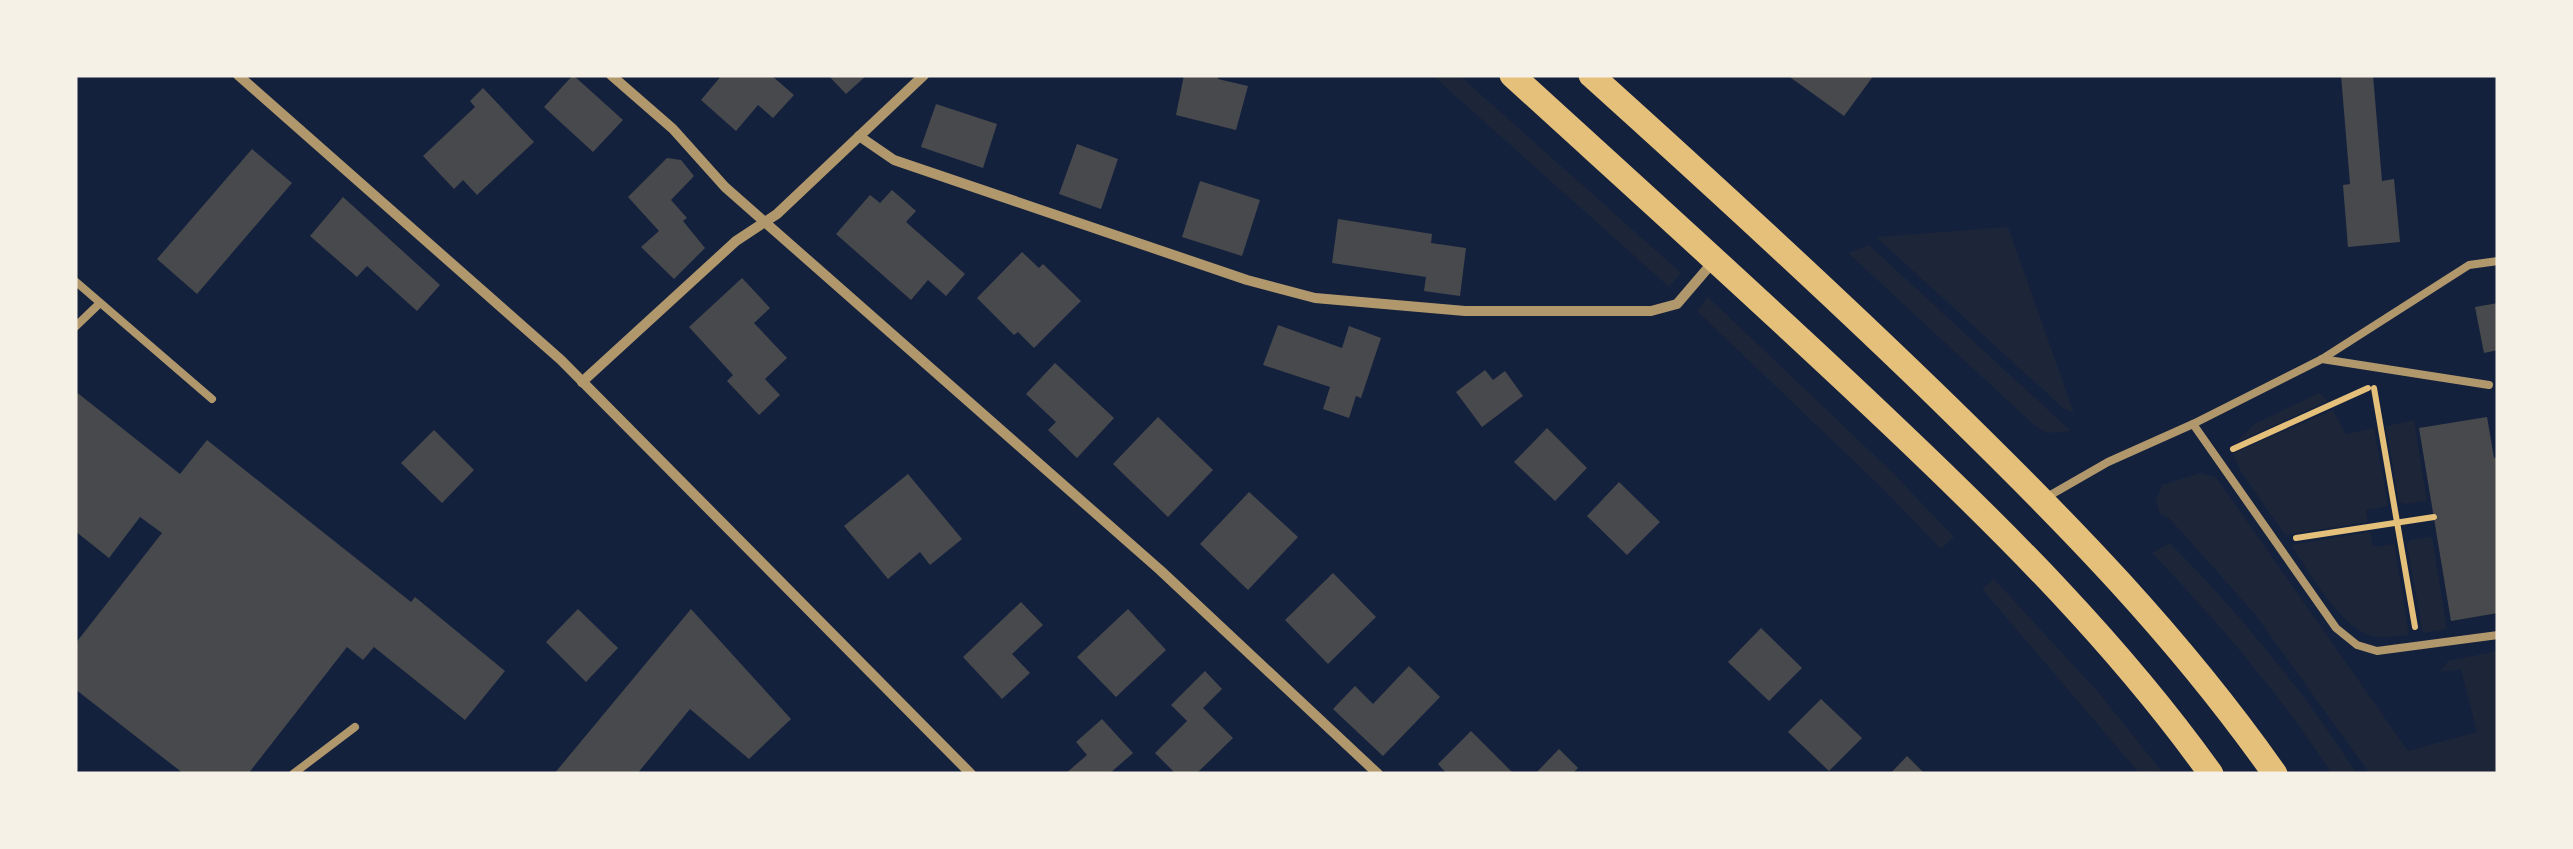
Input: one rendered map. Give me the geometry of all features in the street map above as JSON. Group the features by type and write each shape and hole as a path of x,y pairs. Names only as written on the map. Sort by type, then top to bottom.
{"main road":[{"path":"1512,75 1716,259 1977,506 2149,692 2207,772"},
{"path":"1591,75 1876,337 2109,566 2197,667 2276,774"}],"street":[{"path":"238,75 582,382 971,774"},
{"path":"611,75 673,129 725,187 1160,570 1378,774"},
{"path":"582,382 924,75"},
{"path":"859,136 894,160 1247,280 1315,298 1464,312 1651,312 1677,304 1716,259"}],"lane":[{"path":"2043,500 2108,462 2322,359 2469,265 2498,260"},
{"path":"75,281 212,399"},
{"path":"75,327 100,302"},
{"path":"2322,359 2489,385"},
{"path":"2193,424 2336,628 2357,645 2377,651 2498,635"},
{"path":"293,774 355,726"}],"path":[{"path":"2216,456 2374,386 2418,648"},
{"path":"2276,542 2434,517"}],"shaded area":[{"path":"1432,75 1459,75 1681,273 1669,287"},
{"path":"2008,227 2074,413 2063,408 1876,237"},
{"path":"1869,245 2071,431 2047,433 2034,425 1848,253"},
{"path":"1708,297 1893,473 1954,537 1941,549 1697,311"},
{"path":"2319,393 2328,401 2233,444 2255,424"},
{"path":"2333,410 2346,434 2374,428 2388,506 2366,510 2368,522 2285,535 2240,470 2233,453"},
{"path":"2414,420 2427,501 2404,504 2399,501 2386,426"},
{"path":"2200,473 2216,477 2408,751 2477,732 2461,669 2440,672 2448,661 2498,651 2498,774 2370,774 2254,613 2169,518 2160,514 2156,501 2162,485"},
{"path":"2370,532 2373,547 2394,544 2409,635 2379,637 2358,629 2326,596 2291,545"},
{"path":"2432,537 2447,629 2423,633 2407,545 2410,540"},
{"path":"2170,543 2270,654 2357,774 2332,774 2247,659 2152,553"},
{"path":"1994,579 2099,693 2164,774 2140,774 1982,589"}],"building":[{"path":"573,75 623,120 593,152 544,107"},
{"path":"722,75 771,75 794,95 773,118 758,105 736,131 701,100"},
{"path":"828,75 867,75 846,94"},
{"path":"1184,75 1219,75 1218,79 1248,86 1236,130 1176,115"},
{"path":"1787,75 1874,75 1844,116"},
{"path":"2341,75 2373,75 2382,181 2394,179 2400,242 2348,247 2343,185 2350,184"},
{"path":"483,88 534,142 477,195 463,180 454,189 423,156 475,107 470,101"},
{"path":"936,104 997,124 983,168 921,147"},
{"path":"1077,144 1118,159 1101,209 1059,194"},
{"path":"252,149 292,183 197,294 157,259"},
{"path":"667,158 681,160 694,176 671,200 705,248 674,279 641,247 659,231 628,197"},
{"path":"1200,181 1260,200 1242,256 1182,237"},
{"path":"892,190 916,211 906,222 965,274 946,296 928,280 911,300 836,234 870,195 880,203"},
{"path":"343,197 440,285 417,311 367,266 357,277 310,236"},
{"path":"1338,219 1432,234 1431,243 1466,248 1460,296 1424,291 1426,277 1332,263"},
{"path":"1022,252 1039,268 1043,264 1081,301 1034,348 1018,332 1014,335 977,298"},
{"path":"742,278 770,308 754,323 787,358 765,379 780,395 759,415 727,381 733,375 689,327"},
{"path":"2498,303 2498,350 2484,353 2475,307"},
{"path":"1278,325 1342,348 1349,326 1381,338 1361,398 1356,396 1349,418 1323,409 1330,387 1263,365"},
{"path":"1055,363 1114,418 1077,458 1048,430 1056,422 1026,394"},
{"path":"1485,370 1493,380 1505,371 1523,396 1482,427 1456,392"},
{"path":"75,391 180,474 207,440 411,602 415,597 505,671 465,720 374,647 363,660 347,647 248,774 184,774 75,689 75,644 162,533 140,517 109,558 75,531"},
{"path":"1158,417 1213,470 1168,517 1113,464"},
{"path":"2487,417 2494,458 2498,457 2498,613 2451,621 2419,428"},
{"path":"1547,428 1587,468 1555,501 1514,462"},
{"path":"434,430 474,470 442,503 401,463"},
{"path":"908,474 962,539 930,565 920,552 888,579 844,526"},
{"path":"1619,482 1660,522 1627,555 1587,516"},
{"path":"1249,492 1298,537 1248,590 1200,544"},
{"path":"1333,573 1376,617 1328,664 1285,620"},
{"path":"1021,602 1043,625 1012,654 1030,673 1002,699 963,657"},
{"path":"578,609 618,648 586,682 546,642"},
{"path":"691,609 791,719 749,759 690,709 637,774 554,774"},
{"path":"1128,609 1166,650 1116,697 1077,657"},
{"path":"1761,628 1802,668 1769,701 1728,662"},
{"path":"1409,666 1440,697 1383,756 1333,709 1355,686 1373,704"},
{"path":"1205,671 1222,689 1203,708 1233,738 1196,774 1176,774 1155,753 1187,721 1171,705"},
{"path":"1821,699 1862,738 1829,771 1788,732"},
{"path":"1102,719 1133,753 1109,774 1065,774 1087,755 1076,742"},
{"path":"1471,731 1514,774 1447,774 1438,764"},
{"path":"1559,749 1578,768 1572,774 1535,774"},
{"path":"1907,756 1925,774 1890,774"}]}
